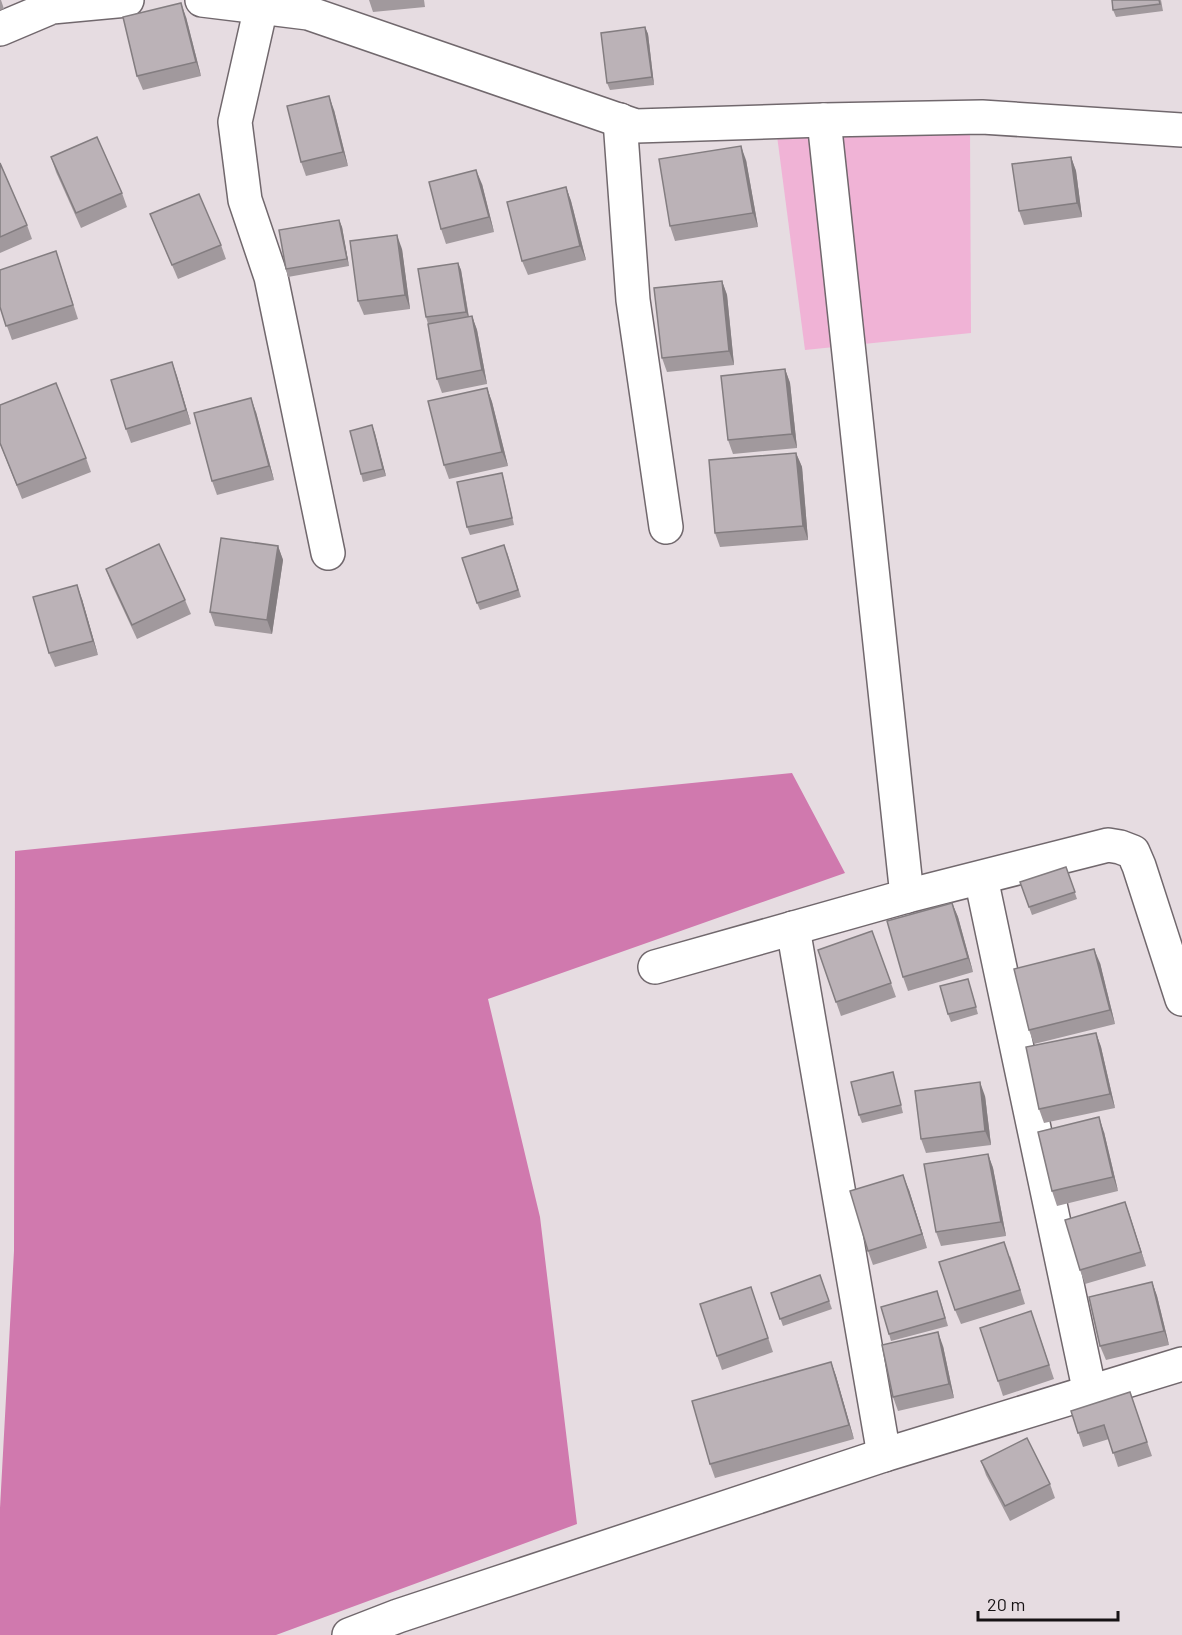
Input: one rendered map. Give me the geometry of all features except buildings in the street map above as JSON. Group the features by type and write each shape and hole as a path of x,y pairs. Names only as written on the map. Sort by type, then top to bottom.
{"street":[{"path":"0,29 52,7 127,0"},
{"path":"202,0 308,13 636,126 982,117 1182,130"},
{"path":"261,7 236,122 245,200 271,277 328,553"},
{"path":"620,120 633,300 666,527"},
{"path":"824,120 907,896"},
{"path":"655,967 907,896 1108,845 1132,852 1182,999"},
{"path":"981,878 1090,1393"},
{"path":"793,928 884,1455"},
{"path":"349,1635 398,1616 884,1455 1182,1364"}],"shaded area":[{"path":"776,128 970,129 971,333 805,350"},
{"path":"792,773 845,873 488,999 540,1217 577,1524 276,1635 0,1635 0,1508 14,1251 15,851"}]}
